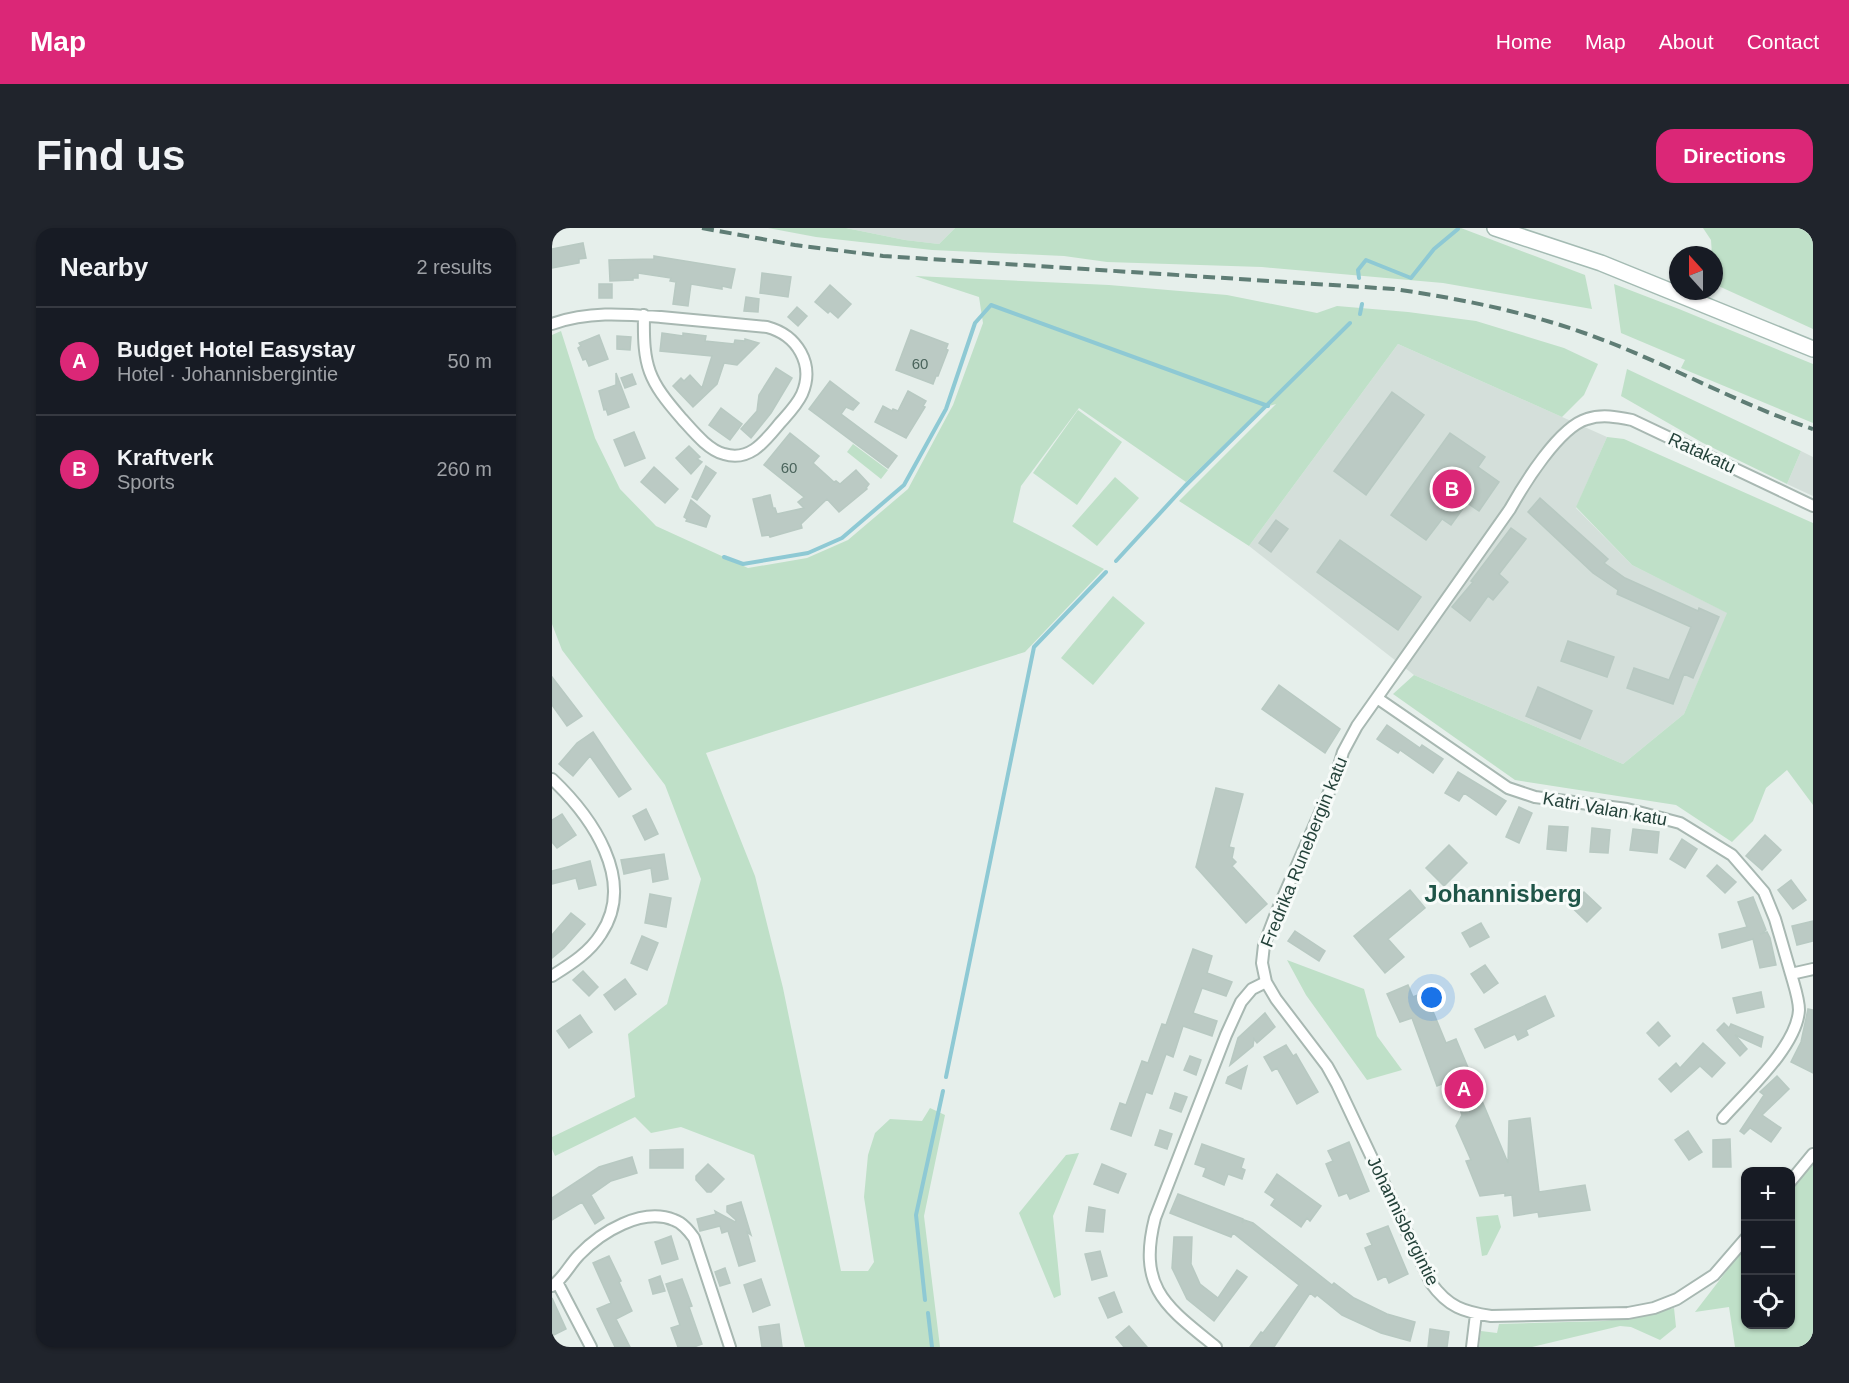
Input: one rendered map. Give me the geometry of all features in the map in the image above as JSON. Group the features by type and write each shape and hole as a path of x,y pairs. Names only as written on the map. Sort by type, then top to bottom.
{"street":[{"path":"1495,228 1601,263 1813,349"},
{"path":"552,324 586,315 618,313 644,315 767,327 785,334 796,344 802,354 806,366 806,381 802,395 760,446 739,456 722,454 694,432 661,394 654,382 644,349 644,315"},
{"name":"Ratakatu","path":"1587,419 1613,416 1632,420 1813,506"},
{"name":"Fredrika Runebergin katu","path":"1266,982 1262,963 1264,945 1336,776 1343,752 1357,726 1552,448 1569,428 1587,419"},
{"name":"Katri Valan katu","path":"1377,698 1508,788 1535,797 1628,809 1680,823 1732,855 1764,892 1791,974 1799,1008 1797,1026 1783,1050 1723,1118"},
{"path":"552,779 585,815 597,833 611,870 613,888 612,907 602,933 591,948 552,976"},
{"path":"1791,974 1813,969"},
{"path":"1216,1347 1175,1314 1166,1303 1149,1263 1149,1240 1155,1218 1226,1035 1241,1002 1252,989 1266,982"},
{"name":"Johannisbergintie","path":"1266,982 1276,999 1327,1066 1431,1283 1446,1301 1454,1306 1476,1314 1491,1316 1628,1313 1654,1308 1677,1299 1714,1275 1741,1244"},
{"path":"1795,1177 1813,1154"},
{"path":"591,1347 555,1284 585,1249 616,1227 646,1216 674,1220 686,1227 694,1238 730,1347"},
{"path":"1472,1347 1476,1314"}],"shaded area":[{"path":"846,228 955,228 939,244 905,240"},
{"path":"1398,344 1607,437 1576,508 1632,565 1728,613 1684,714 1623,764 1414,675 1249,546"},
{"path":"1801,451 1813,457 1813,496 1787,484"}],"green space":[{"path":"768,228 846,228 905,240 939,244 955,228 1461,228 1585,275 1592,309 1443,283 1262,267 1107,262 1064,256 932,250 816,237"},
{"path":"1703,228 1809,228 1813,233 1813,329 1723,288 1723,246 1711,246 1711,240"},
{"path":"915,276 1109,285 1227,295 1317,313 1337,306 1408,312 1476,321 1564,348 1598,364 1584,395 1562,417 1398,344 1249,546 1179,501 1276,404 1262,408 1186,482 1079,408 1021,486 1013,522 1104,569 1025,652 706,753 755,876 783,988 841,1271 868,1271 874,1262 864,1197 868,1155 875,1133 890,1119 922,1121 930,1108 945,1115 924,1216 940,1347 805,1347 754,1155 681,1127 651,1133 635,1117 555,1156 552,1149 552,1137 635,1097 628,1034 667,1004 701,879 665,785 562,650 552,624 552,335 561,331 595,438 620,489 656,526 748,568 807,558 848,540 908,489 953,405 983,323 979,297"},
{"path":"1614,284 1813,364 1813,423 1681,368 1685,360 1621,333"},
{"path":"1627,369 1801,451 1787,484 1703,443 1621,396"},
{"path":"1078,410 1122,442 1077,505 1033,473"},
{"path":"1607,437 1624,439 1813,523 1813,805 1787,770 1766,788 1753,821 1732,842 1676,805 1515,780 1393,694 1414,675 1623,764 1684,714 1727,613 1632,565 1576,507"},
{"path":"853,444 888,470 881,479 847,452"},
{"path":"1115,477 1139,498 1097,546 1072,526"},
{"path":"1113,596 1145,623 1093,685 1061,658"},
{"path":"1287,960 1364,989 1377,1036 1402,1070 1367,1080 1306,995"},
{"path":"1079,1153 1053,1216 1061,1295 1054,1298 1019,1213 1066,1155"},
{"path":"1813,1163 1813,1347 1735,1347 1729,1307 1695,1312 1741,1252 1741,1329 1795,1329 1795,1186"},
{"path":"1498,1215 1501,1227 1487,1255 1482,1256 1476,1217"},
{"path":"1674,1308 1676,1327 1660,1340 1631,1327 1620,1326 1532,1347 1479,1347 1481,1331 1497,1333 1499,1324 1603,1321"}],"building":[{"path":"583,243 586,258 579,259 579,263 552,268 552,249"},
{"path":"654,256 735,269 731,288 722,286 722,289 691,284 688,306 673,304 676,282 670,281 671,278 638,273 638,278 633,278 633,280 610,281 609,260 654,259"},
{"path":"762,273 791,277 788,297 760,293"},
{"path":"599,284 612,284 612,298 599,298"},
{"path":"830,285 851,304 838,318 815,302"},
{"path":"746,297 759,299 758,312 744,311"},
{"path":"797,307 807,316 798,326 788,317"},
{"path":"911,330 948,344 946,349 948,350 933,384 896,370"},
{"path":"662,333 706,336 705,341 734,344 735,340 745,341 745,339 759,343 737,365 724,363 717,384 693,407 673,386 681,378 684,381 690,375 702,388 712,356 660,351"},
{"path":"599,335 608,359 589,366 586,359 583,360 578,348 581,346 579,343"},
{"path":"617,336 631,337 630,350 617,349"},
{"path":"776,368 792,378 771,413 751,438 741,429 757,411 759,395"},
{"path":"616,373 629,407 608,415 606,409 604,410 599,391 616,385"},
{"path":"632,374 636,384 625,388 621,378"},
{"path":"830,381 859,403 853,410 846,407 841,414 897,456 888,468 809,409"},
{"path":"908,391 926,401 923,406 925,407 906,438 875,422 883,406 892,411 893,409 898,411"},
{"path":"1392,392 1424,415 1366,495 1334,471"},
{"path":"721,408 742,424 730,440 709,425"},
{"path":"634,432 645,458 625,466 614,440"},
{"path":"790,433 819,456 813,463 834,482 840,484 856,470 869,484 867,489 839,512 827,499 801,524 802,528 770,537 769,535 762,536 753,499 770,495 777,514 804,508 798,502 804,497 764,465"},
{"path":"1450,433 1485,457 1478,467 1499,482 1479,511 1467,503 1451,525 1442,519 1426,540 1391,515"},
{"path":"689,446 700,457 697,459 702,462 691,474 676,458"},
{"path":"706,466 716,473 697,500 692,497"},
{"path":"654,467 678,489 665,503 641,482"},
{"path":"1540,498 1608,559 1604,563 1625,578 1698,611 1699,608 1719,617 1693,678 1684,674 1673,704 1627,688 1634,668 1669,680 1691,627 1617,594 1618,590 1593,573 1528,512"},
{"path":"691,500 710,516 706,527 686,521 684,517"},
{"path":"1276,520 1288,529 1271,552 1259,543"},
{"path":"1511,528 1526,539 1499,574 1508,582 1493,600 1488,596 1470,621 1452,607 1473,582 1471,581"},
{"path":"1340,540 1421,597 1398,630 1317,572"},
{"path":"1568,641 1614,657 1607,677 1561,661"},
{"path":"552,677 582,716 567,726 552,705"},
{"path":"1279,685 1340,729 1325,753 1262,709"},
{"path":"1538,687 1592,711 1580,739 1526,716"},
{"path":"1387,725 1420,748 1422,745 1443,759 1433,773 1400,750 1398,753 1377,739"},
{"path":"593,732 631,789 619,797 590,756 573,776 559,764 577,743"},
{"path":"1458,772 1506,801 1496,815 1464,793 1459,801 1445,793"},
{"path":"1216,788 1243,794 1229,847 1234,848 1232,858 1236,862 1232,866 1267,904 1246,923 1196,867"},
{"path":"1519,807 1532,813 1519,843 1506,837"},
{"path":"646,809 658,834 645,840 633,816"},
{"path":"562,814 576,835 557,848 552,842 552,820"},
{"path":"1549,826 1568,827 1566,851 1547,849"},
{"path":"1592,828 1610,830 1608,853 1590,852"},
{"path":"1633,829 1659,832 1657,853 1630,850"},
{"path":"1765,835 1781,850 1762,870 1746,856"},
{"path":"1682,839 1697,849 1685,868 1670,859"},
{"path":"1449,845 1467,863 1444,886 1426,868"},
{"path":"664,854 668,879 653,882 651,868 624,874 621,860"},
{"path":"590,861 596,885 579,889 576,878 552,884 552,871"},
{"path":"1717,865 1736,882 1725,893 1707,876"},
{"path":"1791,880 1806,900 1793,909 1778,890"},
{"path":"1568,888 1578,898 1584,892 1601,908 1587,922 1560,896"},
{"path":"1410,890 1425,908 1388,939 1404,957 1385,973 1354,936"},
{"path":"650,894 671,898 666,927 645,923"},
{"path":"1753,897 1766,930 1760,934 1767,932 1776,965 1760,968 1753,939 1722,948 1719,934 1747,927 1738,902"},
{"path":"571,913 585,924 552,958 552,935"},
{"path":"1813,921 1813,941 1797,945 1792,926"},
{"path":"1481,923 1489,937 1470,947 1462,933"},
{"path":"1295,931 1325,951 1319,961 1288,941"},
{"path":"642,936 658,943 647,970 631,963"},
{"path":"1193,949 1212,956 1207,973 1232,982 1226,996 1202,988 1193,1013 1217,1021 1212,1036 1183,1026 1173,1057 1166,1054 1152,1094 1146,1092 1131,1136 1111,1129 1120,1103 1126,1105 1142,1061 1148,1063 1162,1024 1166,1025"},
{"path":"1485,965 1498,983 1484,993 1471,974"},
{"path":"583,971 598,987 589,996 573,980"},
{"path":"625,979 636,994 615,1010 604,995"},
{"path":"1408,985 1413,997 1425,992 1446,1043 1456,1039 1508,1163 1509,1121 1530,1118 1539,1192 1585,1185 1590,1210 1539,1217 1538,1212 1514,1216 1512,1195 1505,1196 1505,1193 1480,1196 1466,1161 1471,1160 1456,1126 1462,1115 1449,1081 1437,1086 1412,1018 1400,1022 1387,994"},
{"path":"1761,992 1764,1007 1737,1013 1733,998"},
{"path":"1545,996 1554,1016 1526,1030 1528,1035 1518,1040 1515,1034 1485,1048 1475,1029"},
{"path":"1808,1009 1813,1010 1813,1073 1791,1062 1801,1042"},
{"path":"1265,1013 1275,1027 1257,1043 1254,1039 1253,1046 1230,1065 1238,1038"},
{"path":"580,1015 592,1032 569,1048 557,1031"},
{"path":"1658,1022 1670,1036 1659,1046 1647,1033"},
{"path":"1724,1023 1729,1028 1731,1024 1763,1037 1761,1047 1735,1035 1747,1049 1740,1056 1717,1030"},
{"path":"1703,1043 1725,1063 1712,1077 1700,1066 1671,1092 1659,1079 1676,1063 1680,1068"},
{"path":"1286,1045 1293,1056 1296,1054 1318,1092 1297,1104 1277,1068 1272,1071 1264,1057"},
{"path":"1190,1056 1201,1060 1196,1075 1184,1070"},
{"path":"1247,1066 1241,1089 1226,1083 1228,1077"},
{"path":"1777,1076 1789,1089 1762,1115 1781,1128 1771,1142 1750,1128 1744,1134 1740,1131 1764,1095 1760,1092"},
{"path":"1175,1093 1187,1097 1181,1112 1170,1108"},
{"path":"1160,1130 1172,1134 1167,1149 1155,1145"},
{"path":"1688,1131 1702,1152 1689,1160 1675,1140"},
{"path":"1730,1139 1731,1167 1713,1167 1713,1140"},
{"path":"1349,1142 1369,1191 1350,1199 1347,1193 1339,1196 1326,1164 1333,1161 1328,1151"},
{"path":"1202,1144 1244,1159 1241,1168 1245,1170 1242,1179 1228,1174 1224,1185 1203,1176 1206,1168 1195,1164"},
{"path":"683,1149 683,1168 650,1168 650,1150"},
{"path":"632,1157 637,1173 611,1181 591,1195 604,1218 595,1224 582,1202 552,1220 552,1198 599,1167"},
{"path":"708,1164 724,1179 711,1192 707,1192 696,1180 696,1176"},
{"path":"1102,1164 1126,1174 1118,1193 1094,1184"},
{"path":"1277,1174 1321,1206 1310,1221 1307,1218 1301,1227 1271,1205 1275,1199 1265,1192"},
{"path":"1178,1194 1243,1219 1242,1223 1244,1220 1253,1223 1332,1285 1334,1283 1354,1298 1387,1314 1415,1322 1410,1341 1381,1333 1342,1315 1317,1295 1315,1297 1310,1293 1274,1347 1250,1347 1299,1285 1233,1233 1231,1237 1170,1213"},
{"path":"741,1202 751,1235 747,1232 755,1261 739,1266 728,1231 722,1233 720,1226 700,1231 697,1219 716,1214 715,1211 735,1222 736,1220 727,1212 727,1206"},
{"path":"1089,1207 1105,1210 1103,1232 1086,1231"},
{"path":"1388,1226 1408,1274 1389,1283 1386,1276 1378,1280 1365,1248 1372,1245 1367,1234"},
{"path":"671,1236 678,1259 662,1264 655,1242"},
{"path":"1174,1237 1192,1237 1191,1264 1200,1284 1218,1298 1237,1270 1247,1277 1214,1321 1187,1299 1172,1268"},
{"path":"1100,1251 1107,1276 1092,1280 1085,1254"},
{"path":"609,1256 632,1311 616,1319 630,1347 615,1347 597,1309 611,1303 593,1263"},
{"path":"725,1268 730,1283 720,1286 715,1272"},
{"path":"660,1276 665,1291 653,1294 649,1280"},
{"path":"682,1279 702,1344 694,1347 678,1347 671,1328 680,1325 666,1284"},
{"path":"761,1279 770,1305 753,1312 744,1285"},
{"path":"1114,1292 1122,1312 1108,1318 1099,1298"},
{"path":"552,1298 566,1329 552,1336"},
{"path":"779,1324 782,1347 762,1347 759,1327"},
{"path":"1129,1326 1147,1347 1124,1347 1116,1337"},
{"path":"1430,1329 1449,1332 1447,1347 1428,1347"}],"waterway":[{"path":"1359,278 1358,270 1366,260 1411,278 1434,249 1458,229"},
{"path":"1360,314 1362,304"},
{"path":"724,557 743,564 808,553 842,538 904,485 946,409 975,323 991,305 1268,406"},
{"path":"1116,561 1185,486 1350,323"},
{"path":"946,1077 1034,647 1106,572"},
{"path":"925,1300 916,1215 943,1091"},
{"path":"928,1313 932,1347"}],"railway":[{"path":"702,228 795,245 883,256 1394,289 1450,298 1504,310 1585,333 1762,410 1813,429"}],"place":[{"name":"Kraftverk","path":"1452,489"},
{"name":"Budget Hotel Easystay","path":"1464,1089"}],"district":[{"name":"Johannisberg","path":"1503,893"}]}
